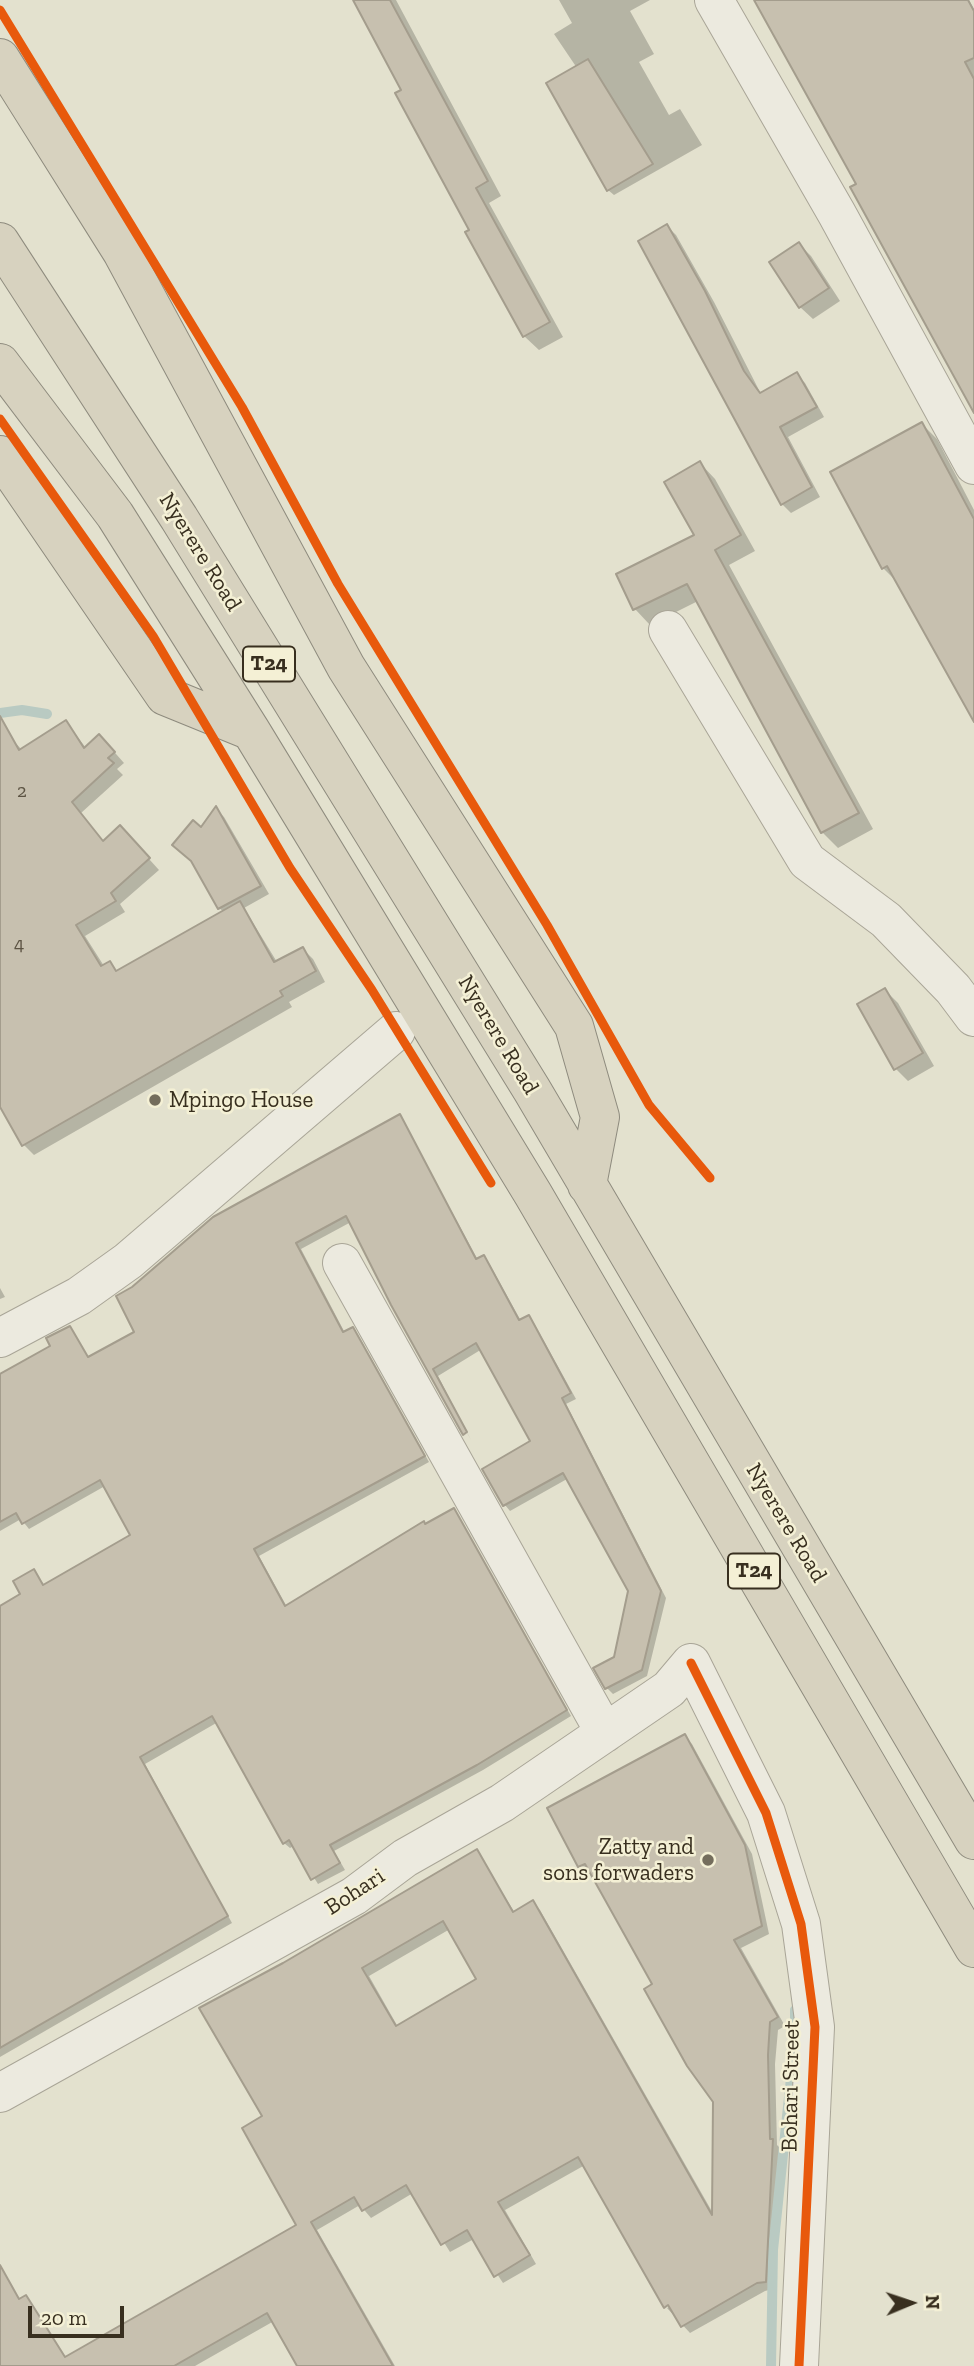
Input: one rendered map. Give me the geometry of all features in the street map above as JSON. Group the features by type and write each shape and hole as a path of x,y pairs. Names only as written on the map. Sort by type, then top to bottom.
{"highway":[{"path":"0,58 122,253 346,667 574,1026 600,1117 587,1185"},
{"name":"Nyerere Road","path":"0,242 179,518 532,1090 974,1840"},
{"name":"T24","path":"0,363 115,515 251,731 533,1194 974,1948"},
{"path":"0,455 165,696 251,731"}],"street":[{"path":"714,0 837,214 974,465"},
{"path":"668,629 807,861 886,920 953,989 974,1017"},
{"path":"0,1338 79,1296 128,1261 396,1031"},
{"path":"342,1263 605,1732"},
{"name":"Bohari","path":"0,2093 354,1896 405,1858 502,1803 669,1689 691,1664"},
{"name":"Bohari Street","path":"691,1664 766,1814 801,1924 815,2027 799,2366"}],"building":[{"path":"353,0 390,0 488,181 476,188 550,322 523,337 465,232 469,230 395,93 401,90"},
{"path":"754,0 968,0 974,11 974,58 965,62 974,79 974,413 850,187 856,184"},
{"path":"588,59 653,164 607,191 546,83"},
{"path":"667,224 705,291 744,371 760,393 797,372 817,407 780,427 812,487 781,505 638,241"},
{"path":"799,242 829,288 799,308 769,262"},
{"path":"922,422 974,519 974,722 887,566 882,569 830,472"},
{"path":"700,461 741,535 715,550 859,813 821,833 687,584 633,610 616,574 694,535 664,482"},
{"path":"0,716 19,750 66,720 84,748 99,734 115,752 108,758 114,763 72,802 103,841 120,825 150,858 111,893 116,901 76,925 101,966 110,961 116,971 240,901 274,962 303,947 316,971 280,991 283,996 22,1146 0,1107"},
{"path":"216,806 261,886 218,909 191,861 172,845 193,820 201,827"},
{"path":"885,988 923,1053 894,1070 857,1004"},
{"path":"400,1114 476,1259 484,1255 519,1320 529,1315 571,1393 562,1398 661,1591 642,1670 605,1689 593,1668 614,1657 628,1591 563,1473 503,1506 482,1469 530,1441 476,1343 433,1369 467,1432 463,1435 391,1305 346,1216 296,1243 343,1332 353,1327 425,1456 254,1549 285,1606 424,1521 425,1524 454,1508 567,1710 477,1765 330,1845 340,1863 311,1880 289,1840 283,1844 212,1716 140,1757 228,1916 0,2048 0,1606 20,1594 13,1581 34,1569 43,1585 130,1535 100,1480 22,1524 16,1513 0,1522 0,1374 50,1346 46,1338 70,1326 88,1357 134,1332 116,1296 132,1287 213,1217"},
{"path":"685,1734 745,1845 762,1926 734,1940 778,2017 770,2022 768,2055 770,2139 773,2139 766,2282 757,2283 681,2327 668,2305 664,2308 578,2157 498,2202 530,2255 494,2277 467,2230 441,2245 406,2185 362,2211 354,2197 311,2222 393,2366 297,2366 267,2313 174,2366 0,2366 0,2265 19,2299 26,2295 65,2357 296,2225 242,2128 262,2116 199,2008 283,1963 477,1849 513,1912 533,1900 712,2215 713,2102 687,2066 644,1989 652,1984 585,1864 578,1867 547,1808","holes":["443,1921 476,1979 396,2026 362,1968"]}],"waterway":[{"path":"0,713 22,710 47,714"},
{"path":"771,2366 773,2250 795,2040 795,2010"}],"cycle path":[{"path":"0,10 242,407 338,584 547,925 649,1105 710,1178"},
{"path":"0,419 153,636 290,868 372,990 491,1183"},
{"path":"691,1663 766,1813 801,1924 815,2027 799,2366"}],"place":[{"name":"Mpingo House","path":"155,1100"},
{"name":"Zatty and sons forwaders","path":"708,1860"}]}
